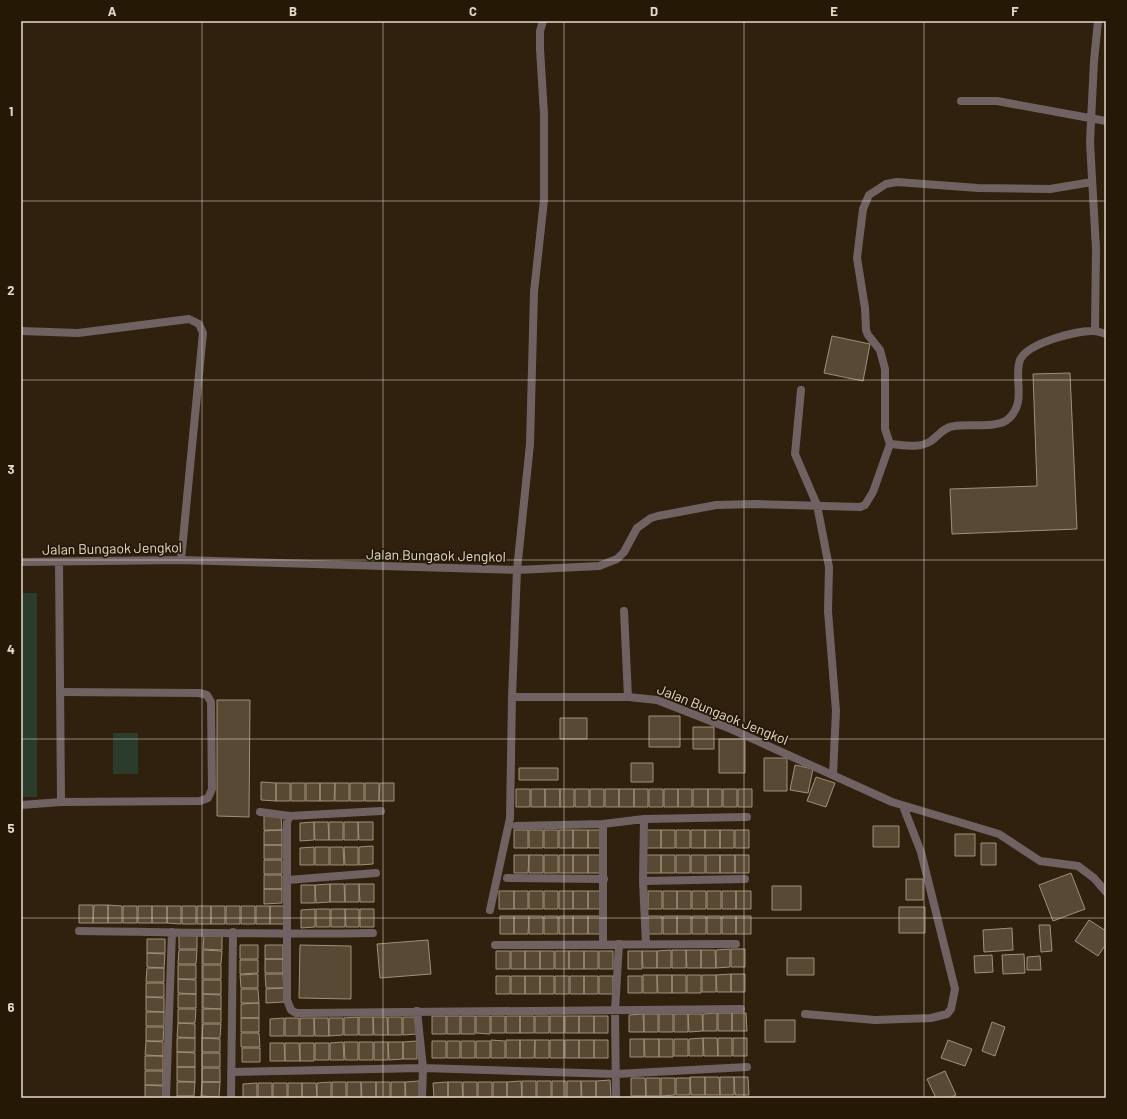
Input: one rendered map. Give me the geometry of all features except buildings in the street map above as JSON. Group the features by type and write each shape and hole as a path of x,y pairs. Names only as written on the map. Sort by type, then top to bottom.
{"street":[{"path":"543,21 540,31 540,48 544,114 544,200 534,292 530,444 516,570 599,566 610,563 624,552 637,528 651,518 670,514 716,506 817,505 860,507 866,505 873,492 890,444 885,429 885,369 880,350 868,335 866,330 865,308 857,258 863,209 869,195 886,184 897,182 978,188 1050,189 1092,182"},
{"path":"1095,330 1096,249 1090,142 1094,61 1098,21"},
{"path":"961,101 997,102 1106,121"},
{"path":"21,331 78,333 189,319 199,324 203,333 181,560"},
{"path":"890,444 913,446 923,444 930,442 943,430 952,426 991,424 1007,420 1018,407 1020,397 1018,370 1020,359 1025,353 1040,344 1073,334 1095,330 1106,334"},
{"path":"801,390 795,454 817,505 829,567 828,611 836,712 833,775"},
{"name":"Jalan Bungaok Jengkol","path":"21,562 181,560 516,570 512,697 628,697 657,700 731,729 903,806 977,826 999,834 1040,861 1078,866 1094,878 1106,892"},
{"path":"59,562 61,802"},
{"path":"624,611 628,697"},
{"path":"21,805 61,802 200,801 208,798 212,789 211,702 207,695 199,693 60,692"},
{"path":"490,910 510,818 512,697"},
{"path":"805,1014 875,1020 931,1018 947,1014 951,1009 955,989 921,852 903,806"},
{"path":"260,812 290,816 381,811"},
{"path":"290,816 287,822 287,1000 291,1010 296,1013 741,1009"},
{"path":"516,826 602,824 644,819 747,817"},
{"path":"644,819 643,881 646,944"},
{"path":"602,824 604,879 603,944"},
{"path":"288,880 376,873"},
{"path":"508,878 604,879"},
{"path":"643,881 745,879"},
{"path":"79,931 233,932 288,935 373,934"},
{"path":"166,1098 172,932"},
{"path":"231,1098 233,932"},
{"path":"616,1098 616,1010 619,944"},
{"path":"495,945 736,944"},
{"path":"417,1011 423,1068 422,1098"},
{"path":"231,1072 423,1068 616,1074 747,1068"}],"green space":[{"path":"21,593 37,593 37,797 21,797"},
{"path":"113,733 138,733 138,774 113,774"}]}
